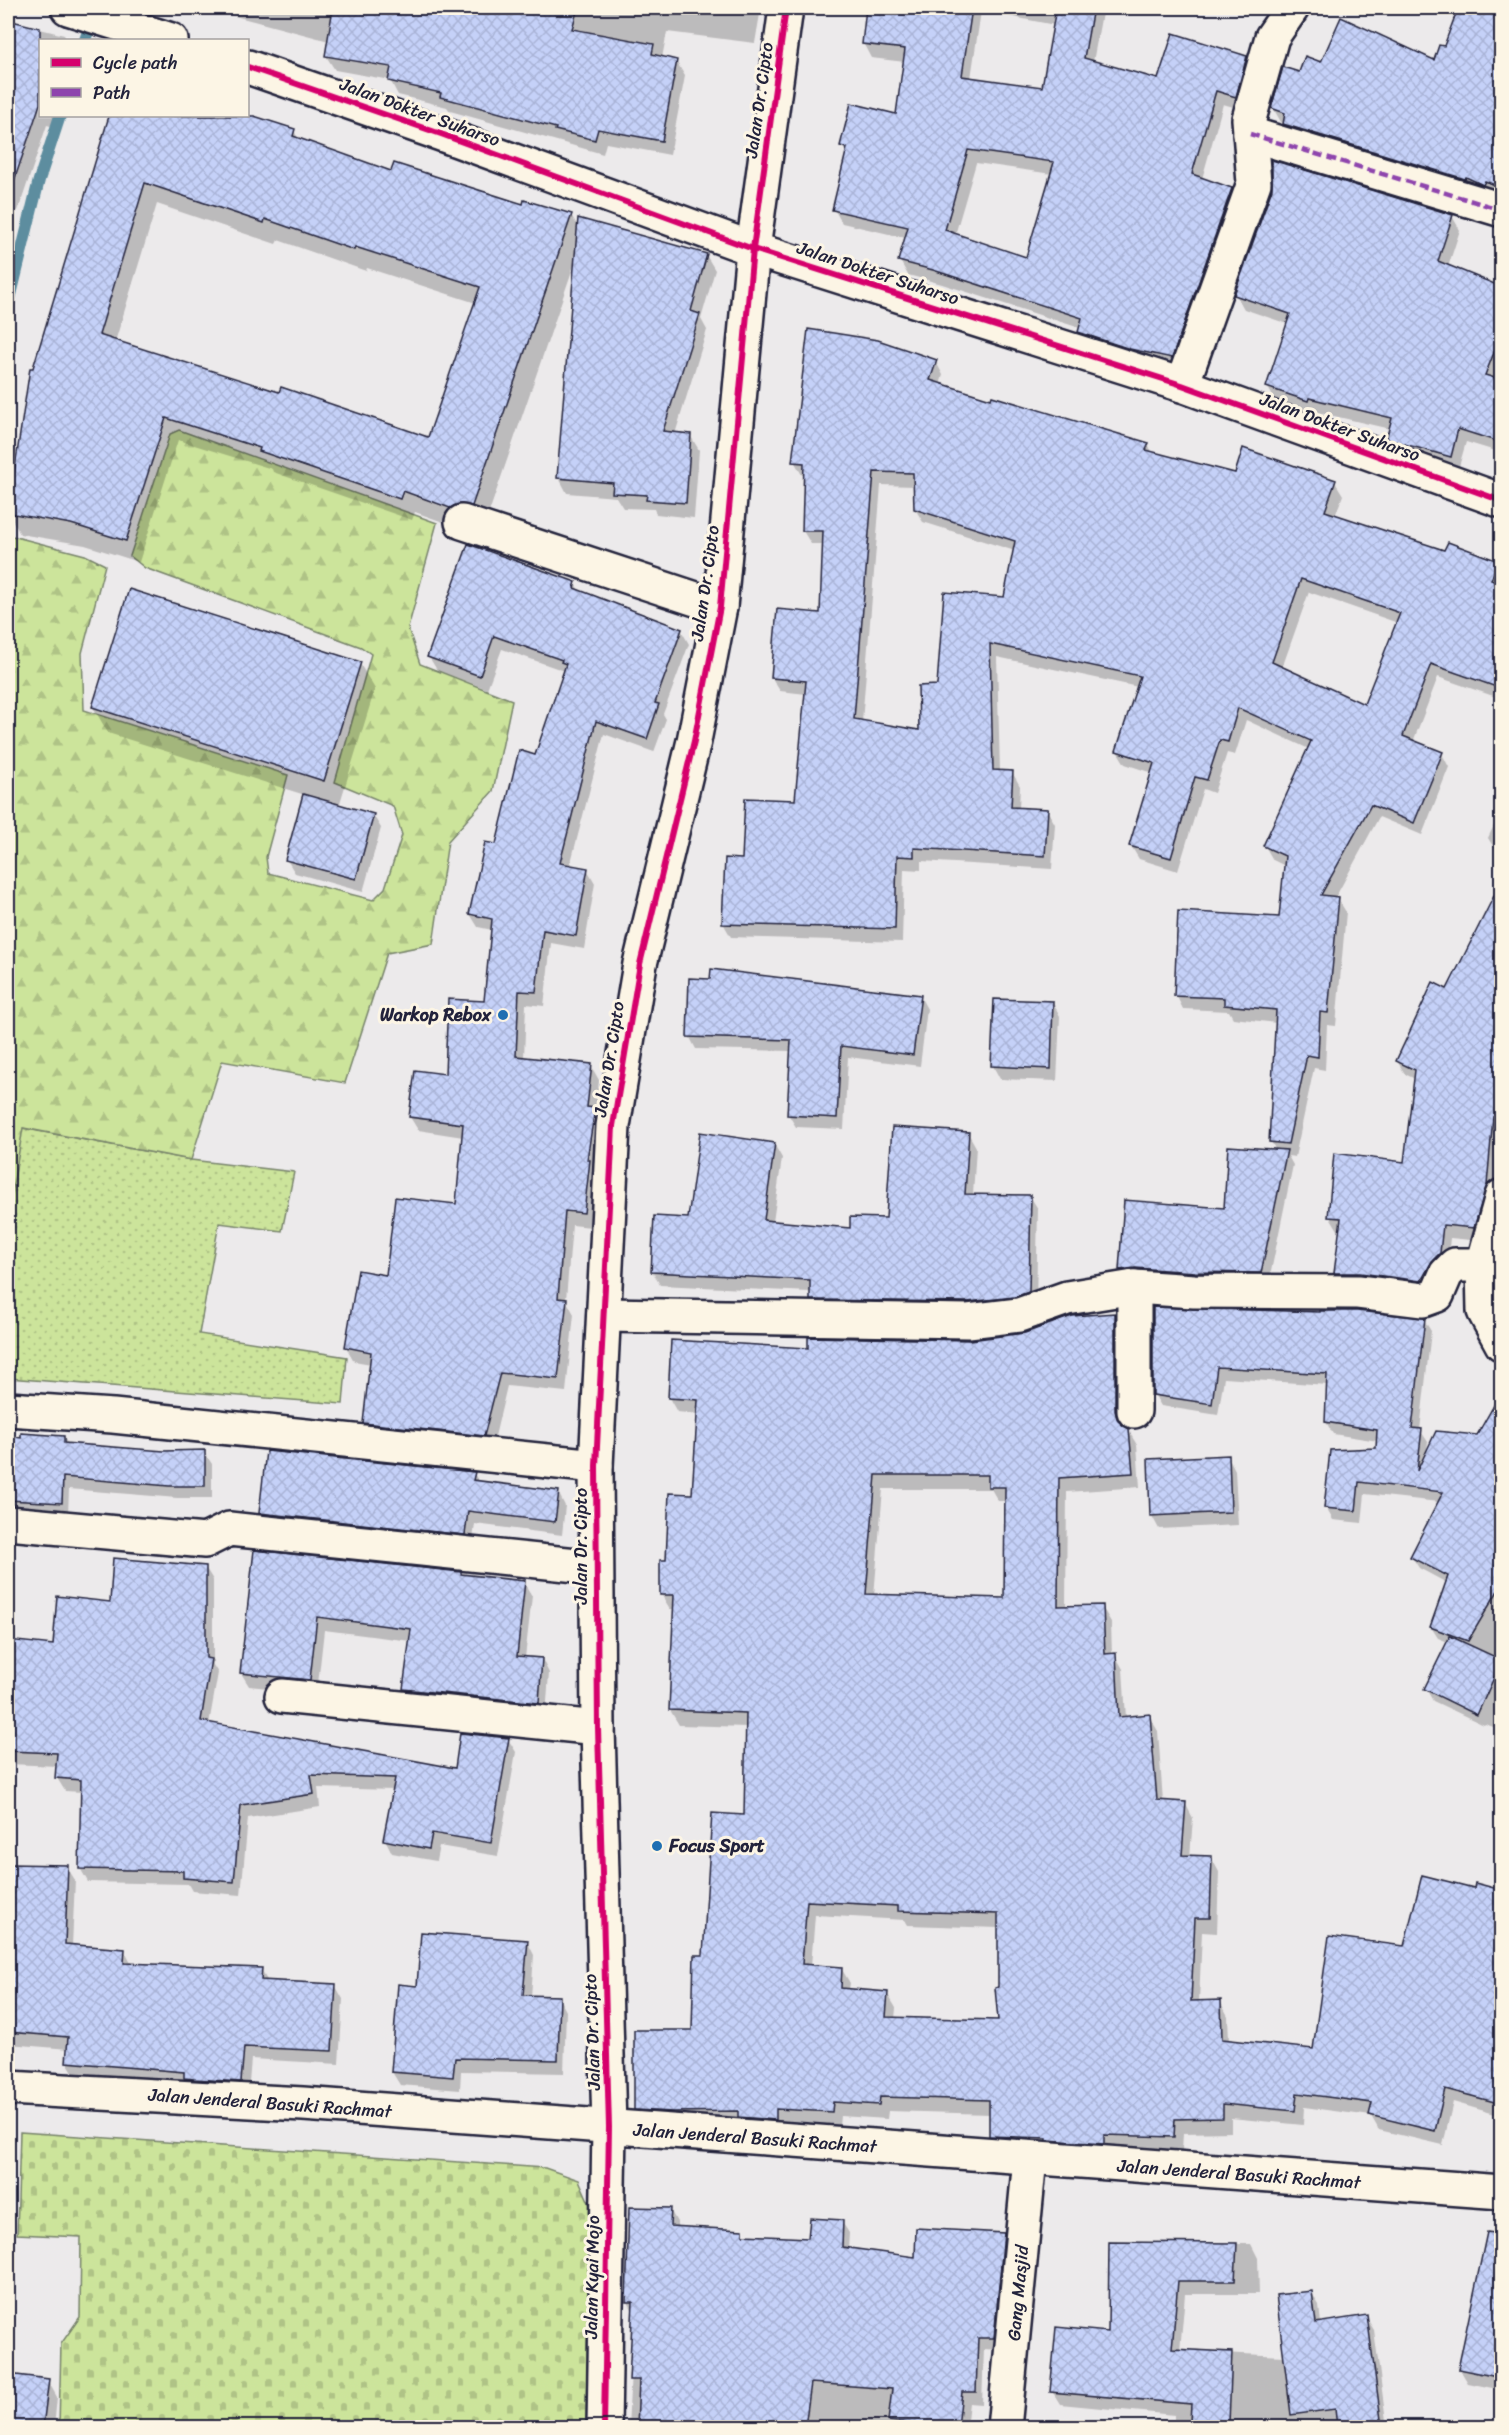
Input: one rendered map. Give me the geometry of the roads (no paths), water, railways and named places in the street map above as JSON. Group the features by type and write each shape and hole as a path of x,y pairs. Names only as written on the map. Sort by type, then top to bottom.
{"street":[{"path":"68,8 168,39"},
{"name":"Jalan Dr. Cipto","path":"609,2127 598,1728 596,1466 613,1126 640,964 694,741 720,607 753,249 786,8"},
{"path":"1182,385 1254,183 1249,119 1272,37 1292,8"},
{"name":"Jalan Dokter Suharso","path":"249,67 441,134 753,249 1182,385 1502,501"},
{"path":"1250,134 1502,210"},
{"path":"462,522 720,607"},
{"path":"1502,1196 1483,1265 1484,1311 1502,1344"},
{"path":"604,1315 968,1321 1019,1315 1067,1298 1134,1287 1194,1291 1358,1292 1423,1300 1437,1295 1446,1274 1455,1265 1483,1265"},
{"path":"1134,1287 1134,1411"},
{"path":"8,1409 113,1416 596,1466"},
{"path":"8,1523 205,1541 229,1529 596,1567"},
{"path":"282,1696 598,1728"},
{"name":"Jalan Jenderal Basuki Rachmat","path":"8,2088 303,2104 1502,2192"},
{"name":"Jalan Kyai Mojo","path":"604,2427 609,2127"},
{"name":"Gang Masjid","path":"1004,2427 1030,2158"}],"waterway":[{"path":"85,39 93,17"},
{"path":"8,307 39,180 60,117"}],"place":[{"name":"Warkop Rebox","path":"503,1015"},
{"name":"Focus Sport","path":"657,1846"}]}
